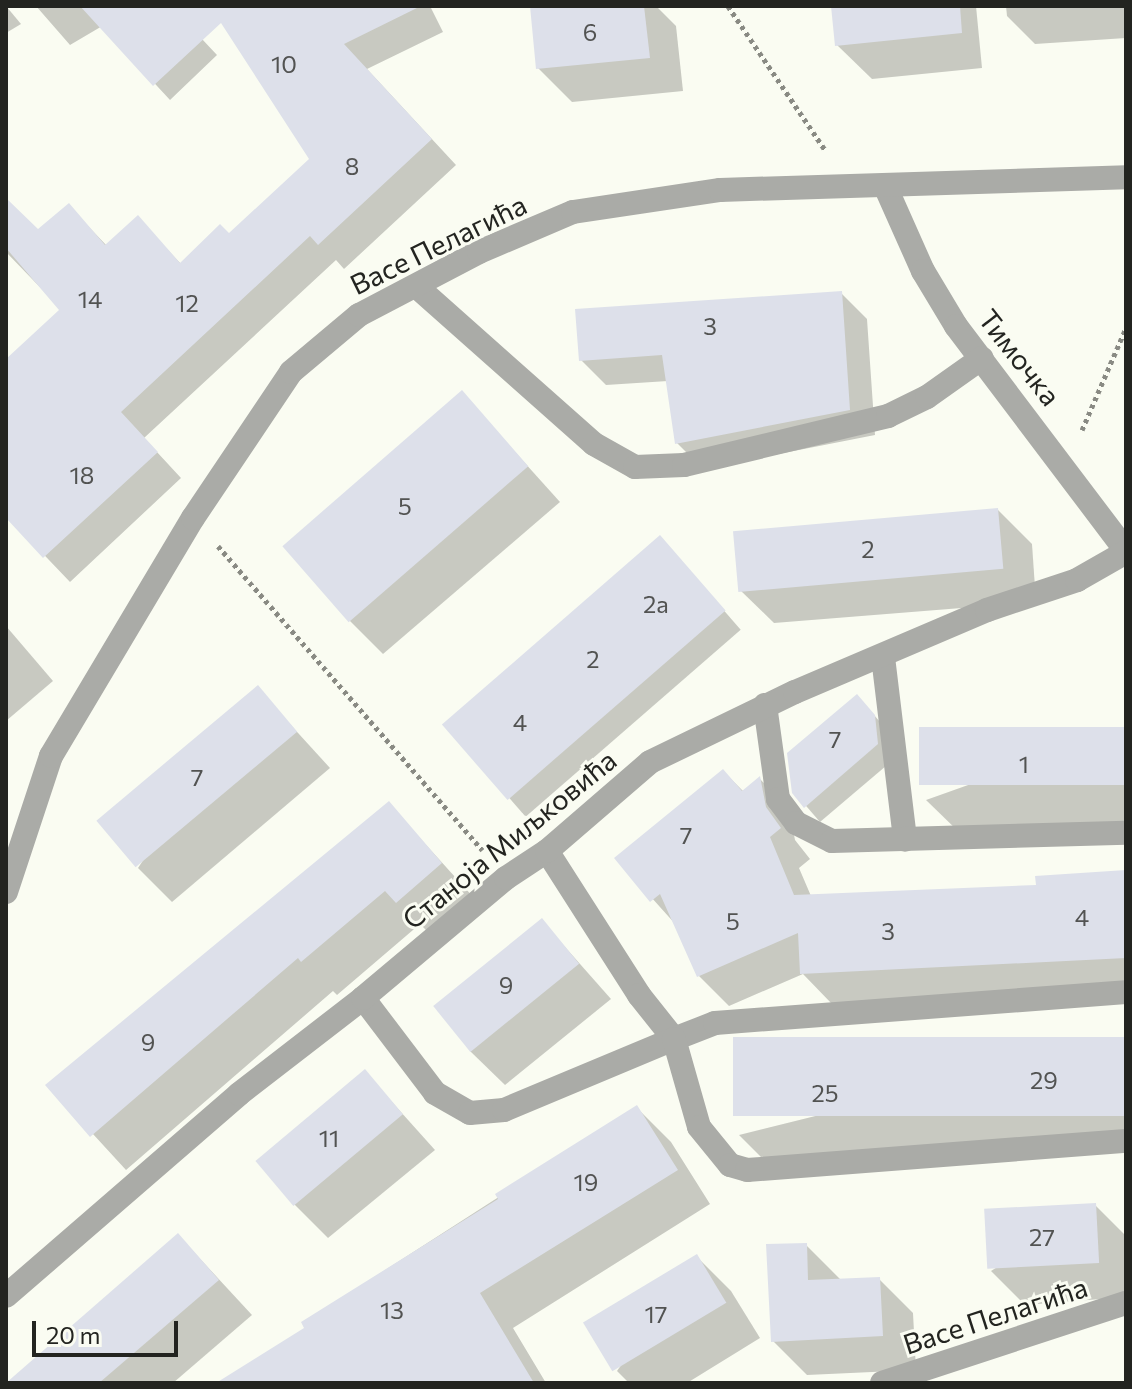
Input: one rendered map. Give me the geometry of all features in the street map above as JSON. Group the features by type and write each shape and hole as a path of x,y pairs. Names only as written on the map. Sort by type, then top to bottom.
{"street":[{"name":"Васе Пелагића","path":"6,892 51,756 193,518 291,372 359,315 479,252 573,212 720,190 886,188 1126,177"},
{"name":"Тимочка","path":"886,188 923,271 982,358 1064,463 1126,552"},
{"path":"416,286 594,444 635,467 698,462 888,416 927,397 982,358"},
{"name":"Станоја Миљковића","path":"6,1296 239,1094 363,998 506,878 547,851 650,762 765,705 987,610 1077,580 1126,552"},
{"path":"883,657 905,840"},
{"path":"765,705 778,799 796,823 832,841 1126,833"},
{"path":"547,851 639,995 674,1039 699,1127 730,1165 747,1170 1126,1141"},
{"path":"363,998 435,1093 470,1113 504,1110 715,1023 1126,992"},
{"name":"Васе Пелагића","path":"882,1383 1126,1303"}],"path":[{"path":"728,6 849,187"},
{"path":"1064,463 1126,328"},
{"path":"193,518 506,878"}],"building":[{"path":"80,6 421,6 344,44 432,139 318,245 310,236 121,412 158,452 43,558 6,518 6,359 59,310 6,248 6,198 38,229 69,203 105,245 138,215 180,263 220,224 229,233 309,159 221,23 153,86"},
{"path":"530,6 644,6 650,58 536,69"},
{"path":"831,6 960,6 962,33 835,46"},
{"path":"842,291 850,410 675,444 662,355 579,361 575,309"},
{"path":"462,390 528,466 349,622 282,546"},
{"path":"998,508 1003,569 738,592 733,531"},
{"path":"660,535 726,610 507,800 442,725"},
{"path":"258,685 297,732 136,867 96,821"},
{"path":"857,694 875,715 878,744 804,808 792,793 787,753"},
{"path":"919,727 1126,727 1126,785 919,785"},
{"path":"723,769 742,791 760,776 766,807 781,828 770,837 794,895 1036,885 1035,876 1126,870 1126,958 800,974 798,933 697,977 660,894 650,902 614,858"},
{"path":"389,801 442,863 396,903 385,891 301,962 298,958 90,1137 45,1085"},
{"path":"542,918 579,964 470,1052 433,1006"},
{"path":"733,1037 1126,1037 1126,1116 733,1116"},
{"path":"365,1069 403,1114 293,1206 255,1161"},
{"path":"637,1105 678,1170 480,1293 534,1383 216,1383 304,1328 301,1322 498,1199 495,1194"},
{"path":"1096,1203 1099,1263 987,1269 984,1209"},
{"path":"178,1233 219,1280 99,1383 6,1383"},
{"path":"807,1243 808,1280 880,1277 883,1336 771,1342 766,1244"},
{"path":"697,1254 726,1303 612,1371 583,1323"}]}
